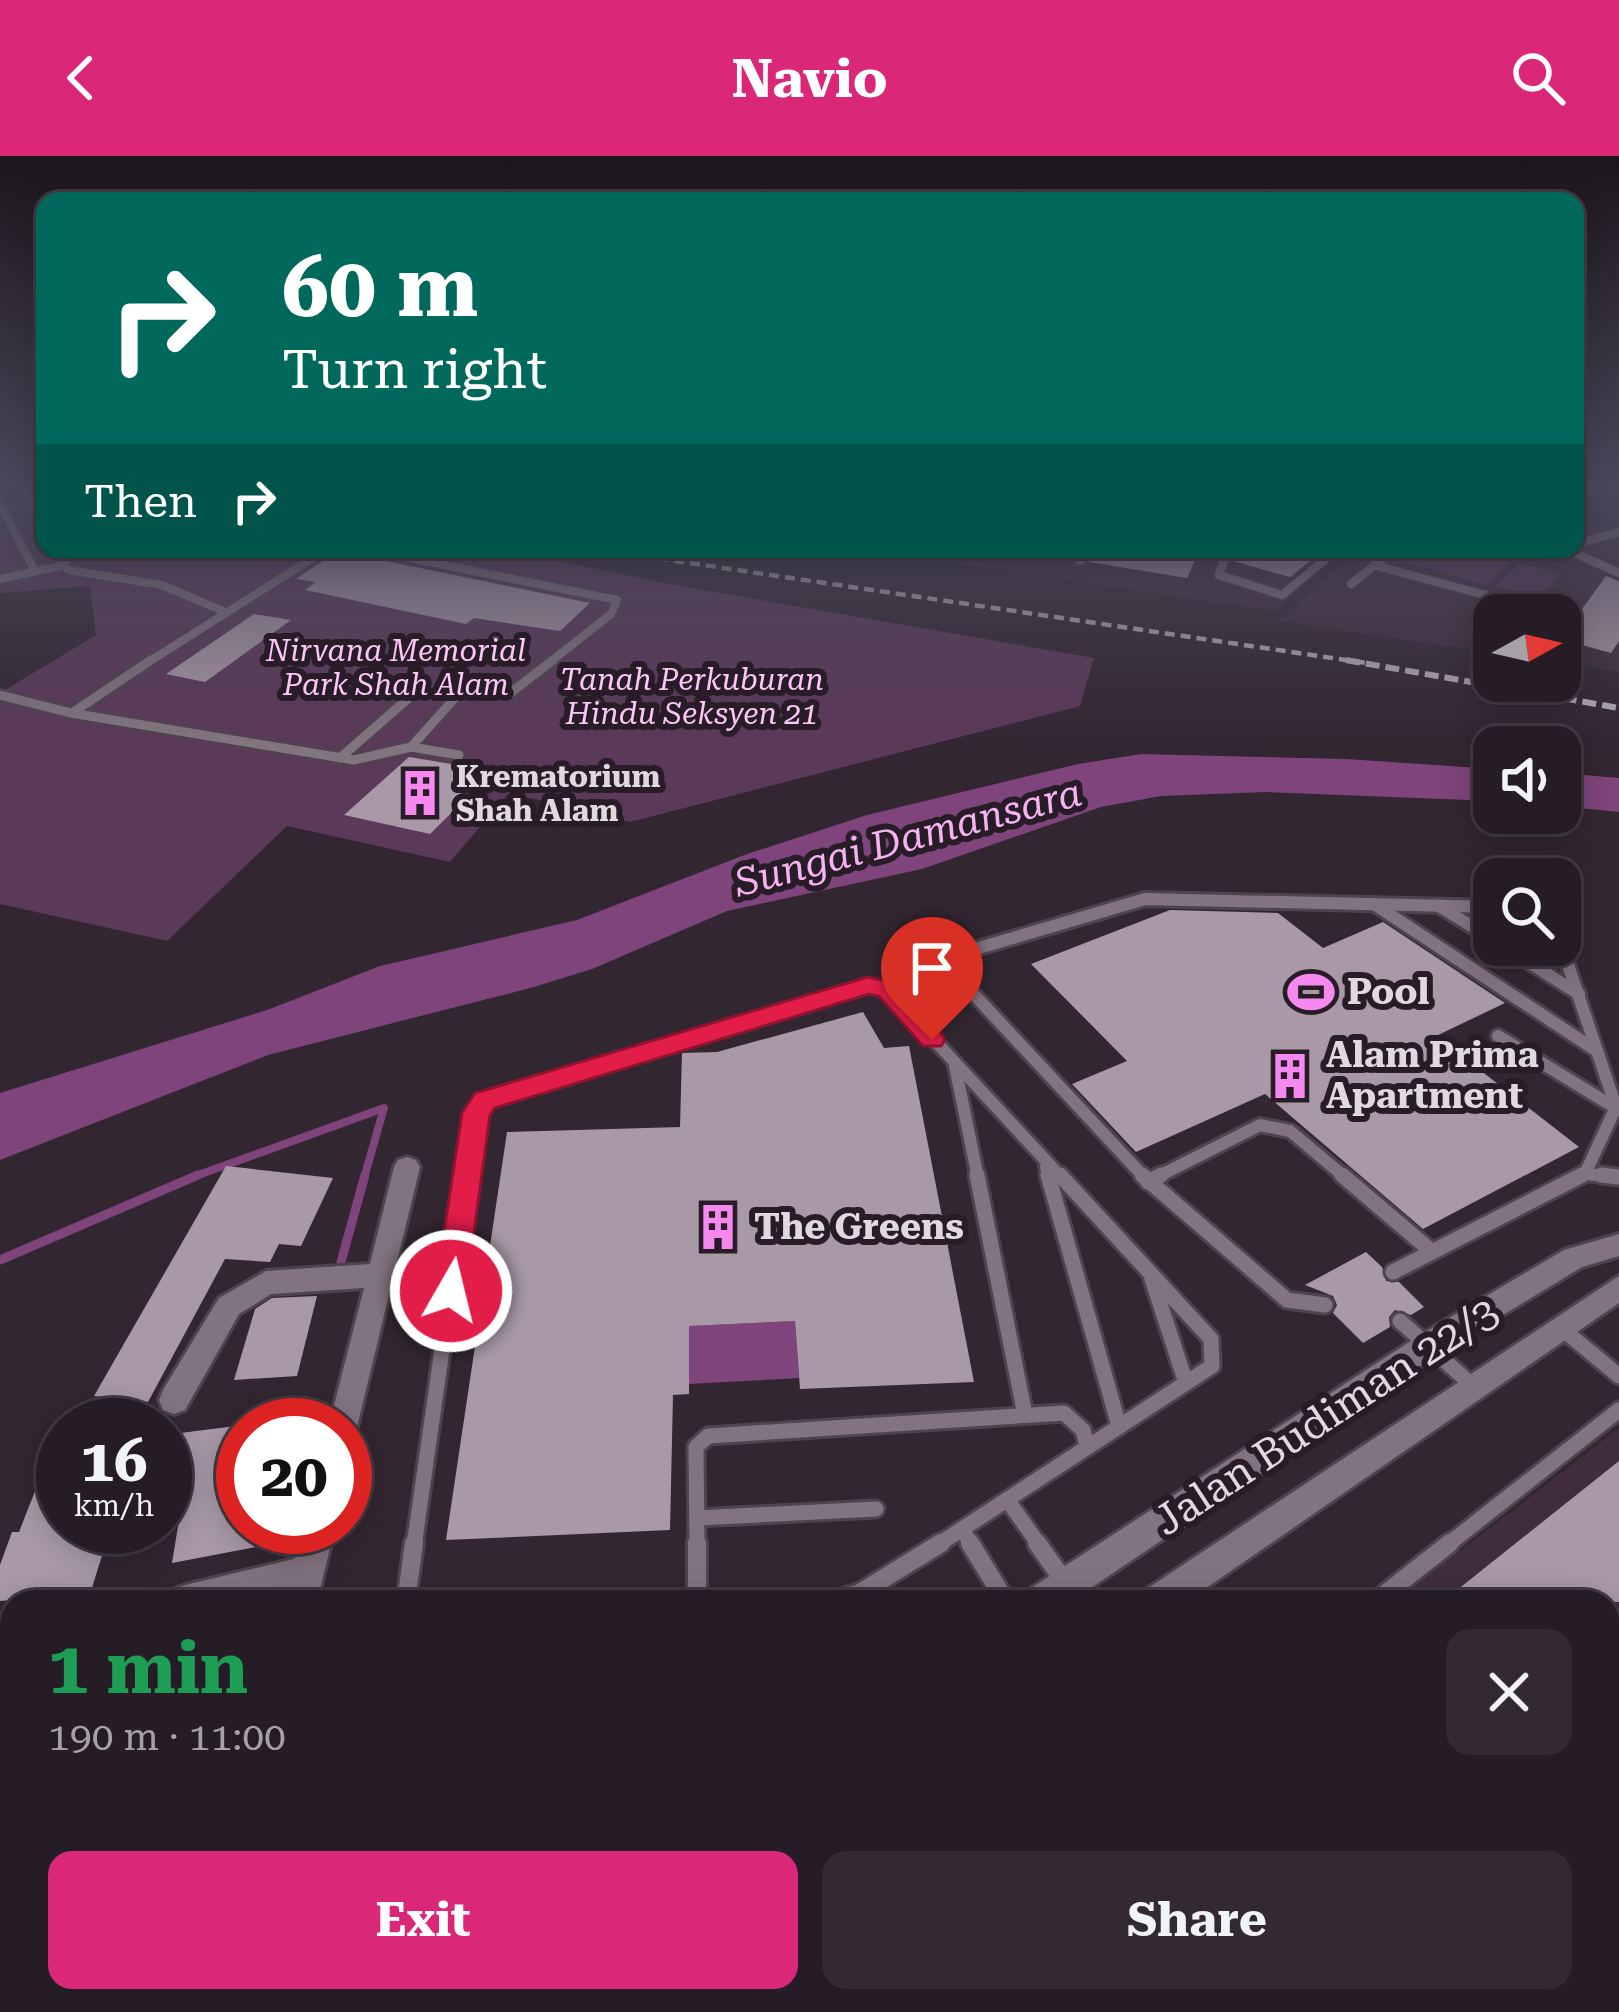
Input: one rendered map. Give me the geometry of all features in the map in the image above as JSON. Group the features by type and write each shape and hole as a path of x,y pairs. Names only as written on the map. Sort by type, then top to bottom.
{"street":[{"path":"350,1398 407,1167"},
{"name":"Jalan Budiman 22/3","path":"1079,1590 1427,1346 1574,1258 1619,1245"},
{"path":"175,1398 229,1306 266,1283 380,1275"},
{"name":"Jalan Budiman 22/3","path":"1174,1590 1619,1288"},
{"path":"304,1587 312,1554"}],"lane":[{"path":"0,579 42,570"},
{"path":"67,570 162,585 223,610"},
{"path":"71,713 223,610 293,570"},
{"path":"467,570 617,600 610,614 508,695"},
{"path":"1221,570 1219,574 1282,595 1313,570"},
{"path":"1351,584 1368,570"},
{"path":"1391,570 1481,594"},
{"path":"340,758 427,682"},
{"path":"411,747 464,688"},
{"path":"0,695 71,713 340,758 360,760 411,747 459,755"},
{"path":"1325,1305 1287,1300 1148,1182 954,973 951,963 955,955 1145,899 1473,906"},
{"path":"1372,903 1598,1052"},
{"path":"1437,904 1473,927"},
{"path":"1535,966 1580,994"},
{"path":"1569,966 1616,1107 1616,1124 1585,1174"},
{"path":"408,1590 476,1113 485,1100 868,985 887,989 1046,1166 1150,1272 1210,1339 1212,1366 865,1590"},
{"path":"1498,1036 1616,1107"},
{"path":"954,1065 1025,1415"},
{"path":"1148,1182 1260,1125 1276,1126 1290,1131 1430,1250"},
{"path":"1046,1166 1119,1426"},
{"path":"1393,1272 1585,1174 1619,1177"},
{"path":"1150,1272 1186,1384"},
{"path":"1400,1321 1472,1385"},
{"path":"1558,1326 1619,1376"},
{"path":"1390,1590 1619,1410"},
{"path":"697,1590 696,1447 708,1436 1064,1413 1083,1430 1087,1446"},
{"path":"1008,1501 1070,1590"},
{"path":"697,1518 876,1510"},
{"path":"962,1529 999,1590"}],"shaded area":[{"path":"997,570 1321,570 1276,611"},
{"path":"1335,570 1619,570 1619,672 1581,666 1581,594 1473,594 1473,650 1279,621"},
{"path":"1619,1428 1619,1590 1410,1590"}],"green space":[{"path":"0,570 600,570 1094,658 1080,706 630,822 509,793 450,862 287,826 167,941 0,904 0,693 96,635 90,586 0,593"},
{"path":"1432,570 1503,570 1487,585"},
{"path":"1513,570 1561,574 1542,594 1495,586"}],"water":[{"name":"Sungai Damansara","path":"1141,754 1473,768 1473,800 1266,792 1161,796 1101,807 922,869 727,911 592,969 534,987 268,1055 0,1160 0,1093 267,1010 380,966 577,920 747,854 867,815 1078,764"},
{"path":"1581,775 1619,778 1619,812 1581,808"},
{"path":"795,1321 799,1378 689,1384 689,1326"}],"building":[{"path":"310,570 428,570 590,603 560,631 474,618 466,624 305,590 316,582 296,579"},
{"path":"1136,570 1191,570 1187,578"},
{"path":"1264,570 1299,570 1290,577"},
{"path":"1606,576 1619,581 1619,641 1611,653 1581,645 1581,610"},
{"path":"254,614 291,620 205,682 166,674"},
{"name":"Krematorium Shah Alam","path":"409,757 494,771 430,834 344,815"},
{"name":"Alam Prima Apartment","path":"1170,910 1278,913 1323,948 1383,922 1505,1003 1436,1036 1579,1147 1423,1229 1265,1094 1136,1152 1072,1084 1127,1061 1031,964"},
{"name":"The Greens","path":"863,1012 884,1048 909,1046 974,1382 800,1389 795,1321 689,1326 689,1394 673,1395 670,1530 446,1540 507,1132 680,1127 682,1053 717,1052"},
{"path":"226,1166 333,1178 301,1246 279,1244 270,1262 225,1259 150,1398 94,1396"},
{"path":"1366,1252 1382,1267 1386,1281 1399,1282 1424,1307 1411,1315 1395,1310 1389,1317 1390,1327 1363,1343 1333,1313 1337,1305 1333,1296 1305,1285"},
{"path":"317,1296 297,1376 234,1380 255,1309 272,1298"},
{"path":"216,1428 219,1554 172,1563 173,1554 192,1554 192,1432"},
{"path":"1619,1461 1619,1590 1457,1590"},
{"path":"36,1489 36,1554 103,1554 91,1590 0,1590 0,1565 12,1532 19,1532"}],"waterway":[{"path":"196,1176 384,1108 364,1178"},
{"path":"341,1262 365,1175"},
{"path":"0,1260 196,1176"},
{"path":"190,1178 196,1176"}],"railway":[{"path":"734,570 1348,660"},
{"path":"1348,660 1366,663"},
{"path":"1348,660 1619,708"}],"place":[{"name":"Krematorium Shah Alam","path":"420,793"},
{"name":"Pool","path":"1311,992"},
{"name":"Alam Prima Apartment","path":"1290,1076"},
{"name":"The Greens","path":"718,1227"}],"route":[{"path":"451,1291 476,1113 485,1100 868,985 887,989 932,1040"}],"park label":[{"name":"Nirvana Memorial Park Shah Alam","path":"396,667"},
{"name":"Tanah Perkuburan Hindu Seksyen 21","path":"692,696"}]}
